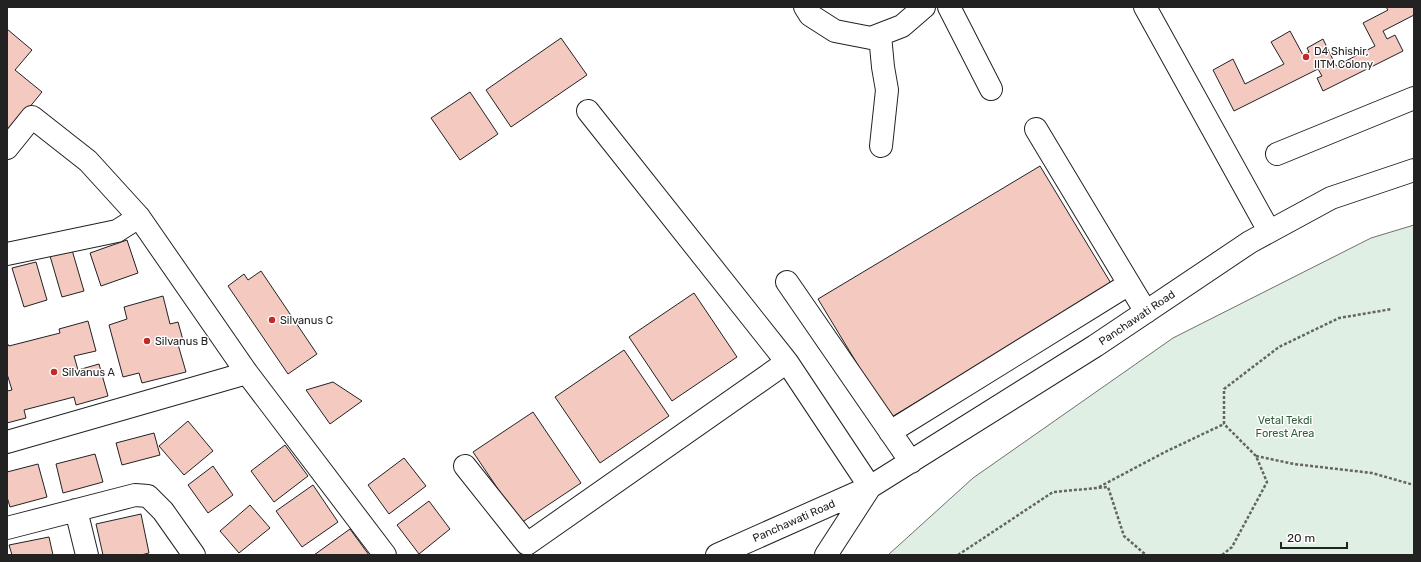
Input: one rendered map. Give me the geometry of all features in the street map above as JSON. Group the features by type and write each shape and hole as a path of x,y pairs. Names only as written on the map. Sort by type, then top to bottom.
{"street":[{"path":"804,7 810,15 835,31 871,38 902,26 924,7"},
{"path":"949,7 991,90"},
{"path":"1145,7 1269,231"},
{"path":"880,34 883,67 888,90 882,146"},
{"path":"1277,154 1414,98"},
{"path":"588,111 787,362 870,487"},
{"path":"7,148 32,116 88,161 140,217 247,373 385,555"},
{"path":"1036,129 1146,312"},
{"name":"Panchawati Road","path":"717,555 870,487 1095,346 1250,242 1269,231 1331,198 1414,170"},
{"path":"7,254 117,231 140,217"},
{"path":"787,282 911,462"},
{"path":"890,432 1129,284"},
{"path":"465,466 527,544 787,362"},
{"path":"7,442 247,373"},
{"name":"Panchawati Road","path":"826,555 870,487"},
{"path":"7,528 135,495 148,496 163,511 194,555"},
{"path":"76,510 87,555"}],"path":[{"path":"1222,555 1232,548 1268,482 1256,456 1224,424 1224,389 1279,347 1338,318 1392,309"},
{"path":"1097,488 1165,452 1224,424"},
{"path":"1256,456 1294,464 1372,473 1414,485"},
{"path":"958,555 1053,492 1108,487 1124,536 1146,555"}],"green space":[{"name":"Vetal Tekdi Forest Area","path":"1414,225 1414,555 888,555 973,478 1173,338 1371,238"}],"building":[{"name":"D4 Shishir, IITM Colony","path":"1386,7 1414,7 1414,15 1383,31 1387,39 1395,35 1403,51 1323,91 1317,78 1322,76 1318,69 1234,111 1213,70 1233,59 1245,84 1284,64 1271,42 1290,31 1303,55 1309,52 1307,48 1323,39 1336,66 1375,46 1363,23 1388,10"},
{"path":"7,29 32,50 15,70 42,92 10,131 7,128"},
{"path":"561,38 587,75 511,127 486,90"},
{"path":"470,92 498,134 460,160 431,118"},
{"path":"1040,166 1112,285 890,418 818,299"},
{"path":"127,240 138,273 101,286 90,253"},
{"path":"72,250 84,291 62,297 50,256"},
{"path":"36,262 47,300 24,307 12,268"},
{"name":"Silvanus C","path":"261,271 317,354 288,374 228,286 244,274 248,280"},
{"path":"694,293 737,357 672,401 629,337"},
{"name":"Silvanus B","path":"163,296 170,324 178,322 183,340 177,341 186,372 142,383 139,373 123,377 109,325 127,319 124,307"},
{"name":"Silvanus A","path":"88,321 96,351 74,356 78,370 99,364 108,396 76,405 74,397 24,410 26,418 7,423 7,391 12,390 7,374 7,343 9,346 60,333 59,329"},
{"path":"624,350 669,416 600,463 555,397"},
{"path":"333,382 362,401 330,424 306,390"},
{"path":"533,412 581,483 521,523 473,452"},
{"path":"188,421 213,451 184,475 159,446"},
{"path":"154,433 160,455 122,465 116,443"},
{"path":"285,445 308,476 274,502 251,471"},
{"path":"95,454 103,482 63,493 56,464"},
{"path":"404,458 426,486 389,514 368,485"},
{"path":"38,464 47,497 10,507 7,497 7,472"},
{"path":"213,466 233,495 208,513 188,485"},
{"path":"313,485 338,522 302,547 276,511"},
{"path":"429,501 450,529 419,554 397,525"},
{"path":"250,505 270,528 239,553 220,531"},
{"path":"141,514 149,553 141,555 103,555 96,524"},
{"path":"350,529 369,555 314,555"},
{"path":"49,537 53,555 12,555 9,545"}],"place":[{"name":"D4 Shishir, IITM Colony","path":"1306,57"},
{"name":"Silvanus C","path":"272,320"},
{"name":"Silvanus B","path":"147,341"},
{"name":"Silvanus A","path":"54,372"}]}
